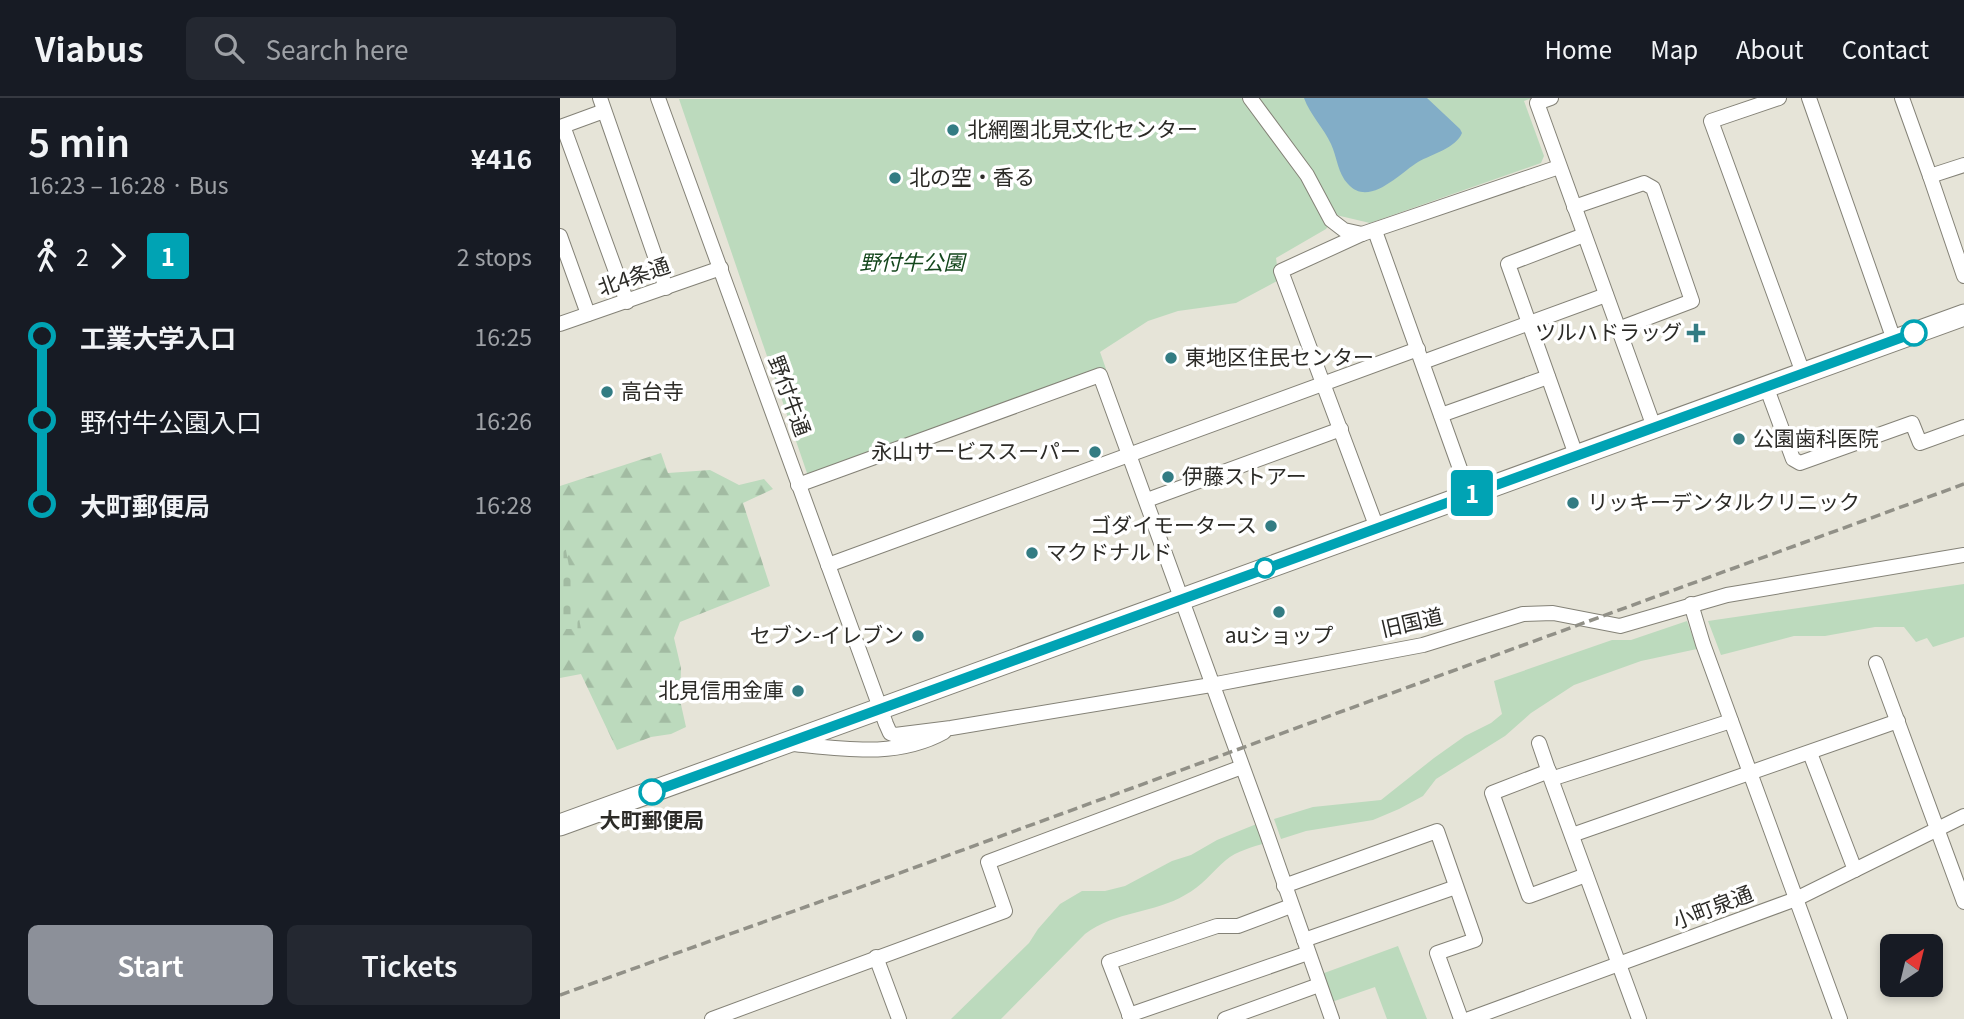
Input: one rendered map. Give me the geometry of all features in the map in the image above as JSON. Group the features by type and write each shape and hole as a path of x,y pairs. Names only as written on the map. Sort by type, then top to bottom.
{"highway":[{"path":"560,825 1964,314"}],"street":[{"name":"野付牛通","path":"659,98 881,709"},
{"path":"1250,98 1307,175 1331,220 1344,230 1368,233"},
{"path":"1551,98 1537,103 1654,427"},
{"path":"1779,98 1711,121 1803,373"},
{"path":"1809,98 1894,340"},
{"path":"1902,98 1964,276"},
{"path":"627,302 563,126 602,104 666,288"},
{"path":"1930,176 1964,165"},
{"path":"1377,528 1281,271 1368,233 1559,167"},
{"path":"1574,207 1644,183 1653,188 1692,301 1618,329"},
{"path":"1368,233 1420,355 1469,494"},
{"path":"1576,455 1508,264 1584,235"},
{"path":"560,236 588,314"},
{"name":"北4条通","path":"560,324 721,268"},
{"path":"828,565 1324,384 1528,324 1606,295"},
{"path":"798,485 1100,375 1332,1019"},
{"path":"1441,415 1548,377"},
{"path":"1766,386 1793,459 1800,463 1912,422 1920,443 1964,427"},
{"path":"1147,500 1341,429"},
{"name":"旧国道","path":"881,709 890,733 895,735 951,728 1211,685 1423,645 1523,614 1553,613 1620,626 1727,595 1964,555"},
{"path":"1691,604 1703,644 1840,1019"},
{"path":"1876,663 1964,902"},
{"path":"1586,875 1529,896 1492,793 1731,721"},
{"path":"1572,835 1898,721"},
{"path":"787,744 872,751 927,742 951,728"},
{"path":"1539,743 1639,1019"},
{"path":"1810,753 1855,870"},
{"path":"712,1019 1005,911 988,862 1242,767"},
{"name":"小町泉通","path":"1469,1019 1796,899 1964,816"},
{"path":"1284,886 1437,831 1475,940 1437,953 1461,1019"},
{"path":"1291,906 1238,926 1217,926 1109,962 1130,1017 1456,887"},
{"path":"876,957 899,1019"},
{"path":"1225,1019 1320,985"}],"green space":[{"name":"野付牛公園","path":"1532,98 1524,101 1544,156 1541,163 1370,223 1336,215 1326,229 1276,258 1279,280 1236,303 1178,311 1148,321 1100,352 1106,369 808,476 679,99"},
{"path":"661,453 668,473 710,470 739,485 764,479 773,489 743,503 770,586 680,622 674,638 681,668 680,700 686,727 617,750 581,674 560,678 560,486"},
{"path":"560,519 581,629 560,629"},
{"path":"1964,584 1964,637 1933,647 1927,638 1916,642 1904,627 1875,627 1825,636 1794,636 1721,655 1708,621"},
{"path":"1687,621 1697,649 1641,661 1574,685 1531,713 1505,736 1436,779 1423,796 1399,809 1373,820 1306,831 1281,839 1274,819 1313,807 1381,800 1465,736 1491,723 1502,714 1494,681 1612,640 1631,640"},
{"path":"1259,823 1266,843 1230,857 1197,887 1173,901 1097,926 1085,934 1001,1019 951,1019 1029,943 1060,904 1082,891 1105,891 1125,886 1172,861 1191,855 1217,840"},
{"path":"1398,946 1427,1019 1387,1019 1375,987 1326,1004 1316,976"}],"water":[{"path":"1304,98 1427,98 1462,133 1449,147 1418,162 1384,186 1365,192 1356,190 1342,175 1331,144"}],"railway":[{"path":"560,995 1964,484"}],"bus line":[{"name":"1","path":"652,792 1914,333"}],"place":[{"name":"北網圏北見文化センター","path":"953,130"},
{"name":"北の空・香る","path":"895,178"},
{"name":"ツルハドラッグ","path":"1696,333"},
{"name":"東地区住民センター","path":"1171,358"},
{"name":"高台寺","path":"607,392"},
{"name":"公園歯科医院","path":"1739,439"},
{"name":"永山サービススーパー","path":"1095,452"},
{"name":"伊藤ストアー","path":"1168,477"},
{"name":"リッキーデンタルクリニック","path":"1573,503"},
{"name":"ゴダイモータース","path":"1271,526"},
{"name":"マクドナルド","path":"1032,553"},
{"name":"auショップ","path":"1279,612"},
{"name":"セブン-イレブン","path":"918,636"},
{"name":"北見信用金庫","path":"798,691"},
{"name":"大町郵便局","path":"652,792"}]}
